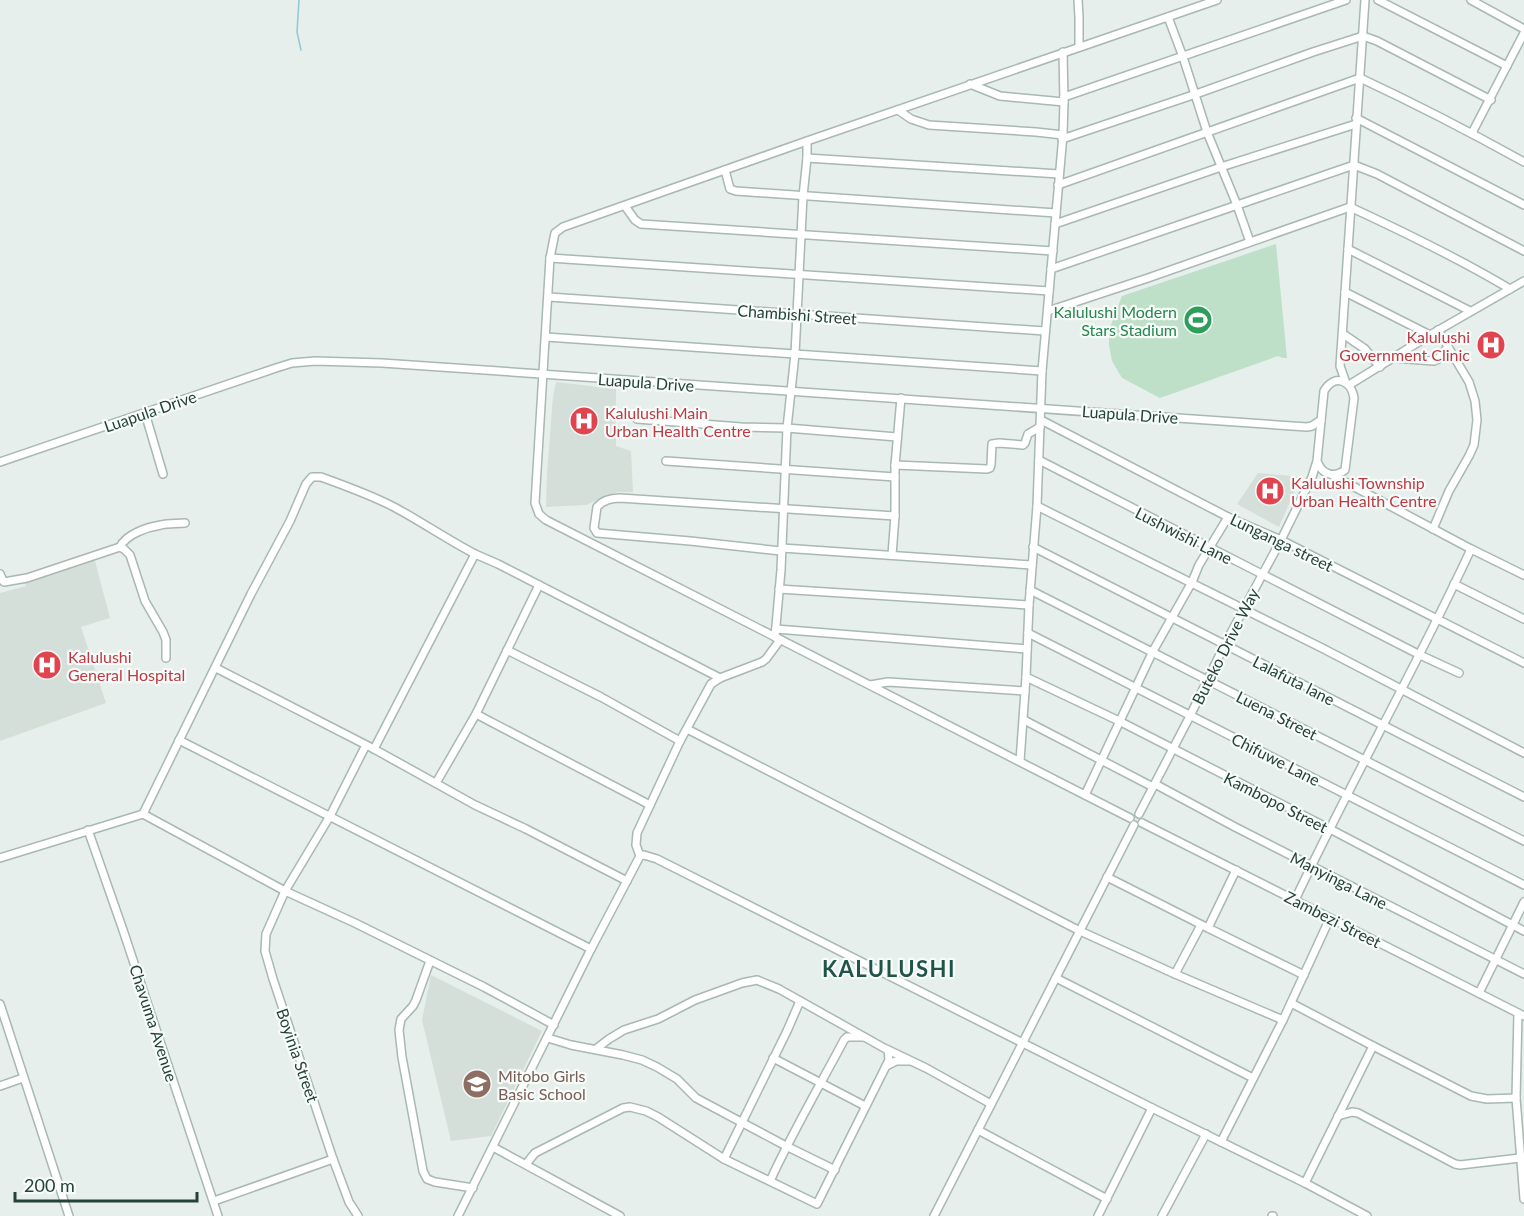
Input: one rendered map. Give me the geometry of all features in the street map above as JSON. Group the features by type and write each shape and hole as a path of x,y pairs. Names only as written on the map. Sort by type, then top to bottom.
{"street":[{"path":"1078,0 1079,47"},
{"path":"934,1216 1107,877 1132,822 1132,815 1141,816 1142,823 1137,826 1132,822 1085,795 1020,761 869,685 777,635 584,540 539,514 535,503 550,258 555,233 563,227 807,141 1217,0"},
{"path":"970,84 1000,96 1064,100 1346,0"},
{"path":"1353,487 1345,470 1354,398 1353,391 1347,384 1340,366 1365,0"},
{"path":"1378,0 1507,66"},
{"path":"1471,0 1524,31 1472,133"},
{"path":"1168,17 1207,132 1250,242"},
{"path":"898,110 911,119 929,125 1036,132 1062,137 1196,94 1363,36 1386,45 1491,99"},
{"path":"1020,761 1039,460 1042,371 1062,137 1063,52"},
{"path":"1058,185 1360,78 1402,97 1524,162"},
{"path":"1055,224 1356,121 1524,205"},
{"path":"458,1216 640,856 636,839 650,805 680,741 711,684 720,678 762,662 777,635 787,428 795,354 807,141"},
{"path":"807,158 1059,174"},
{"path":"1051,269 1354,165 1377,174 1524,250"},
{"path":"725,170 732,190 1056,213"},
{"path":"626,206 635,220 641,224 1053,251"},
{"path":"1048,311 1350,207 1433,247 1510,289"},
{"path":"1348,249 1470,311"},
{"path":"550,258 1048,291"},
{"path":"1330,384 1339,381 1347,384 1380,367 1438,330 1524,281"},
{"path":"1346,292 1430,335"},
{"name":"Chambishi Street","path":"549,297 1046,331"},
{"path":"1433,529 1449,491 1469,456 1476,436 1477,420 1475,401 1469,382 1438,330"},
{"path":"1342,334 1365,349 1380,367"},
{"path":"546,337 1042,371"},
{"path":"1394,358 1434,361 1448,347"},
{"name":"Luapula Drive","path":"0,462 292,363 315,361 902,398 1307,428"},
{"name":"Buteko Drive Way","path":"1139,814 1191,716 1225,644 1281,540 1311,477 1317,461 1324,392 1340,366"},
{"path":"892,555 895,465 902,398"},
{"path":"146,413 164,474"},
{"path":"636,419 897,437"},
{"path":"1307,428 1321,420"},
{"path":"895,465 987,469 991,465 992,444 1023,445 1029,434 1041,424"},
{"name":"Lunganga street","path":"1041,424 1228,517 1281,540 1524,663"},
{"path":"1307,428 1312,430 1319,440"},
{"name":"Lushwishi Lane","path":"1039,460 1459,673"},
{"path":"666,461 895,477"},
{"path":"1317,461 1319,468 1353,487 1524,574"},
{"path":"1311,477 1319,473 1340,474 1345,470"},
{"path":"143,814 251,594 290,521 306,484 312,477 321,477 395,508 475,554 720,678"},
{"path":"595,531 597,507 615,498 895,516"},
{"path":"1036,506 1192,582 1524,753"},
{"path":"1085,795 1153,651 1209,547 1228,517"},
{"path":"0,574 4,582 27,578 120,547 126,538 147,529 162,524 185,523"},
{"path":"584,540 595,531 781,549 1032,565"},
{"path":"120,547 130,555 146,601 163,632 166,640 166,658"},
{"name":"Lalafuta lane","path":"1033,547 1524,796"},
{"path":"1295,900 1420,655 1471,549"},
{"path":"374,749 475,554"},
{"path":"1454,584 1524,620"},
{"path":"436,783 476,714 539,585"},
{"path":"779,588 1029,605"},
{"name":"Luena Street","path":"1030,590 1524,841"},
{"name":"Chifuwe Lane","path":"1028,633 1524,885"},
{"path":"777,635 1027,649"},
{"path":"507,650 680,741"},
{"path":"216,668 374,749 475,805 627,881"},
{"name":"Kambopo Street","path":"1026,677 1119,721 1524,931"},
{"path":"869,685 888,682 1025,691"},
{"path":"476,714 650,805"},
{"name":"Manyinga Lane","path":"1024,720 1524,974"},
{"path":"687,729 1080,931 1283,1020"},
{"path":"179,740 591,949"},
{"name":"Boyinia Street","path":"358,1216 349,1202 333,1160 265,951 266,934 285,891 330,816 366,745"},
{"path":"0,858 143,814 285,891 484,987 554,1025"},
{"name":"Zambezi Street","path":"1142,823 1521,1015"},
{"name":"Chavuma Avenue","path":"88,830 218,1216"},
{"path":"640,856 645,855 657,859 1367,1216"},
{"path":"1175,974 1236,870"},
{"path":"1107,877 1304,975"},
{"path":"1479,993 1524,902"},
{"path":"1221,1142 1292,1003 1330,918"},
{"path":"430,961 416,1000 401,1019 399,1030 423,1171 427,1179 435,1182 473,1188"},
{"path":"1056,978 1253,1078"},
{"path":"596,1049 624,1030 658,1019 694,1000 757,980 779,989 888,1050 992,1104"},
{"path":"724,1159 800,1002"},
{"path":"1292,1003 1471,1096 1486,1099 1516,1098"},
{"path":"0,1004 19,1079 69,1216"},
{"path":"1521,1015 1516,1098 1524,1199"},
{"path":"548,1038 642,1060 666,1071 696,1098 835,1170"},
{"path":"770,1181 786,1146 845,1039 867,1038"},
{"path":"1305,1183 1373,1046"},
{"path":"526,1164 535,1153 623,1108 630,1107 658,1117 724,1159 817,1204 889,1060 888,1050"},
{"path":"773,1058 865,1106"},
{"path":"886,1066 896,1061 911,1061"},
{"path":"0,1086 19,1079"},
{"path":"1098,1216 1152,1108"},
{"path":"1338,1116 1352,1112 1358,1113 1455,1164 1520,1158"},
{"path":"978,1130 1107,1199"},
{"path":"1162,1216 1206,1134"},
{"path":"493,1147 620,1216"},
{"path":"214,1201 333,1160"}],"shaded area":[{"name":"Kalulushi Main Urban Health Centre","path":"556,382 616,389 616,446 631,451 633,492 617,492 586,505 546,507 553,396"},
{"name":"Kalulushi Township Urban Health Centre","path":"1258,473 1301,477 1279,527 1237,504"},
{"name":"Kalulushi General Hospital","path":"94,557 110,618 81,627 106,703 0,741 0,593 26,586 24,581"},
{"name":"Mitobo Girls Basic School","path":"431,975 542,1031 491,1136 451,1141 422,1020"}],"green space":[{"name":"Kalulushi Modern Stars Stadium","path":"1276,244 1287,358 1278,356 1160,398 1122,378 1112,361 1109,330 1122,296"}],"waterway":[{"path":"299,0 297,32 301,50"}],"place":[{"name":"Kalulushi Modern Stars Stadium","path":"1198,320"},
{"name":"Kalulushi Government Clinic","path":"1491,345"},
{"name":"Kalulushi Main Urban Health Centre","path":"584,421"},
{"name":"Kalulushi Township Urban Health Centre","path":"1270,491"},
{"name":"Kalulushi General Hospital","path":"47,665"},
{"name":"Mitobo Girls Basic School","path":"477,1084"}],"district":[{"name":"KALULUSHI","path":"889,968"}]}
